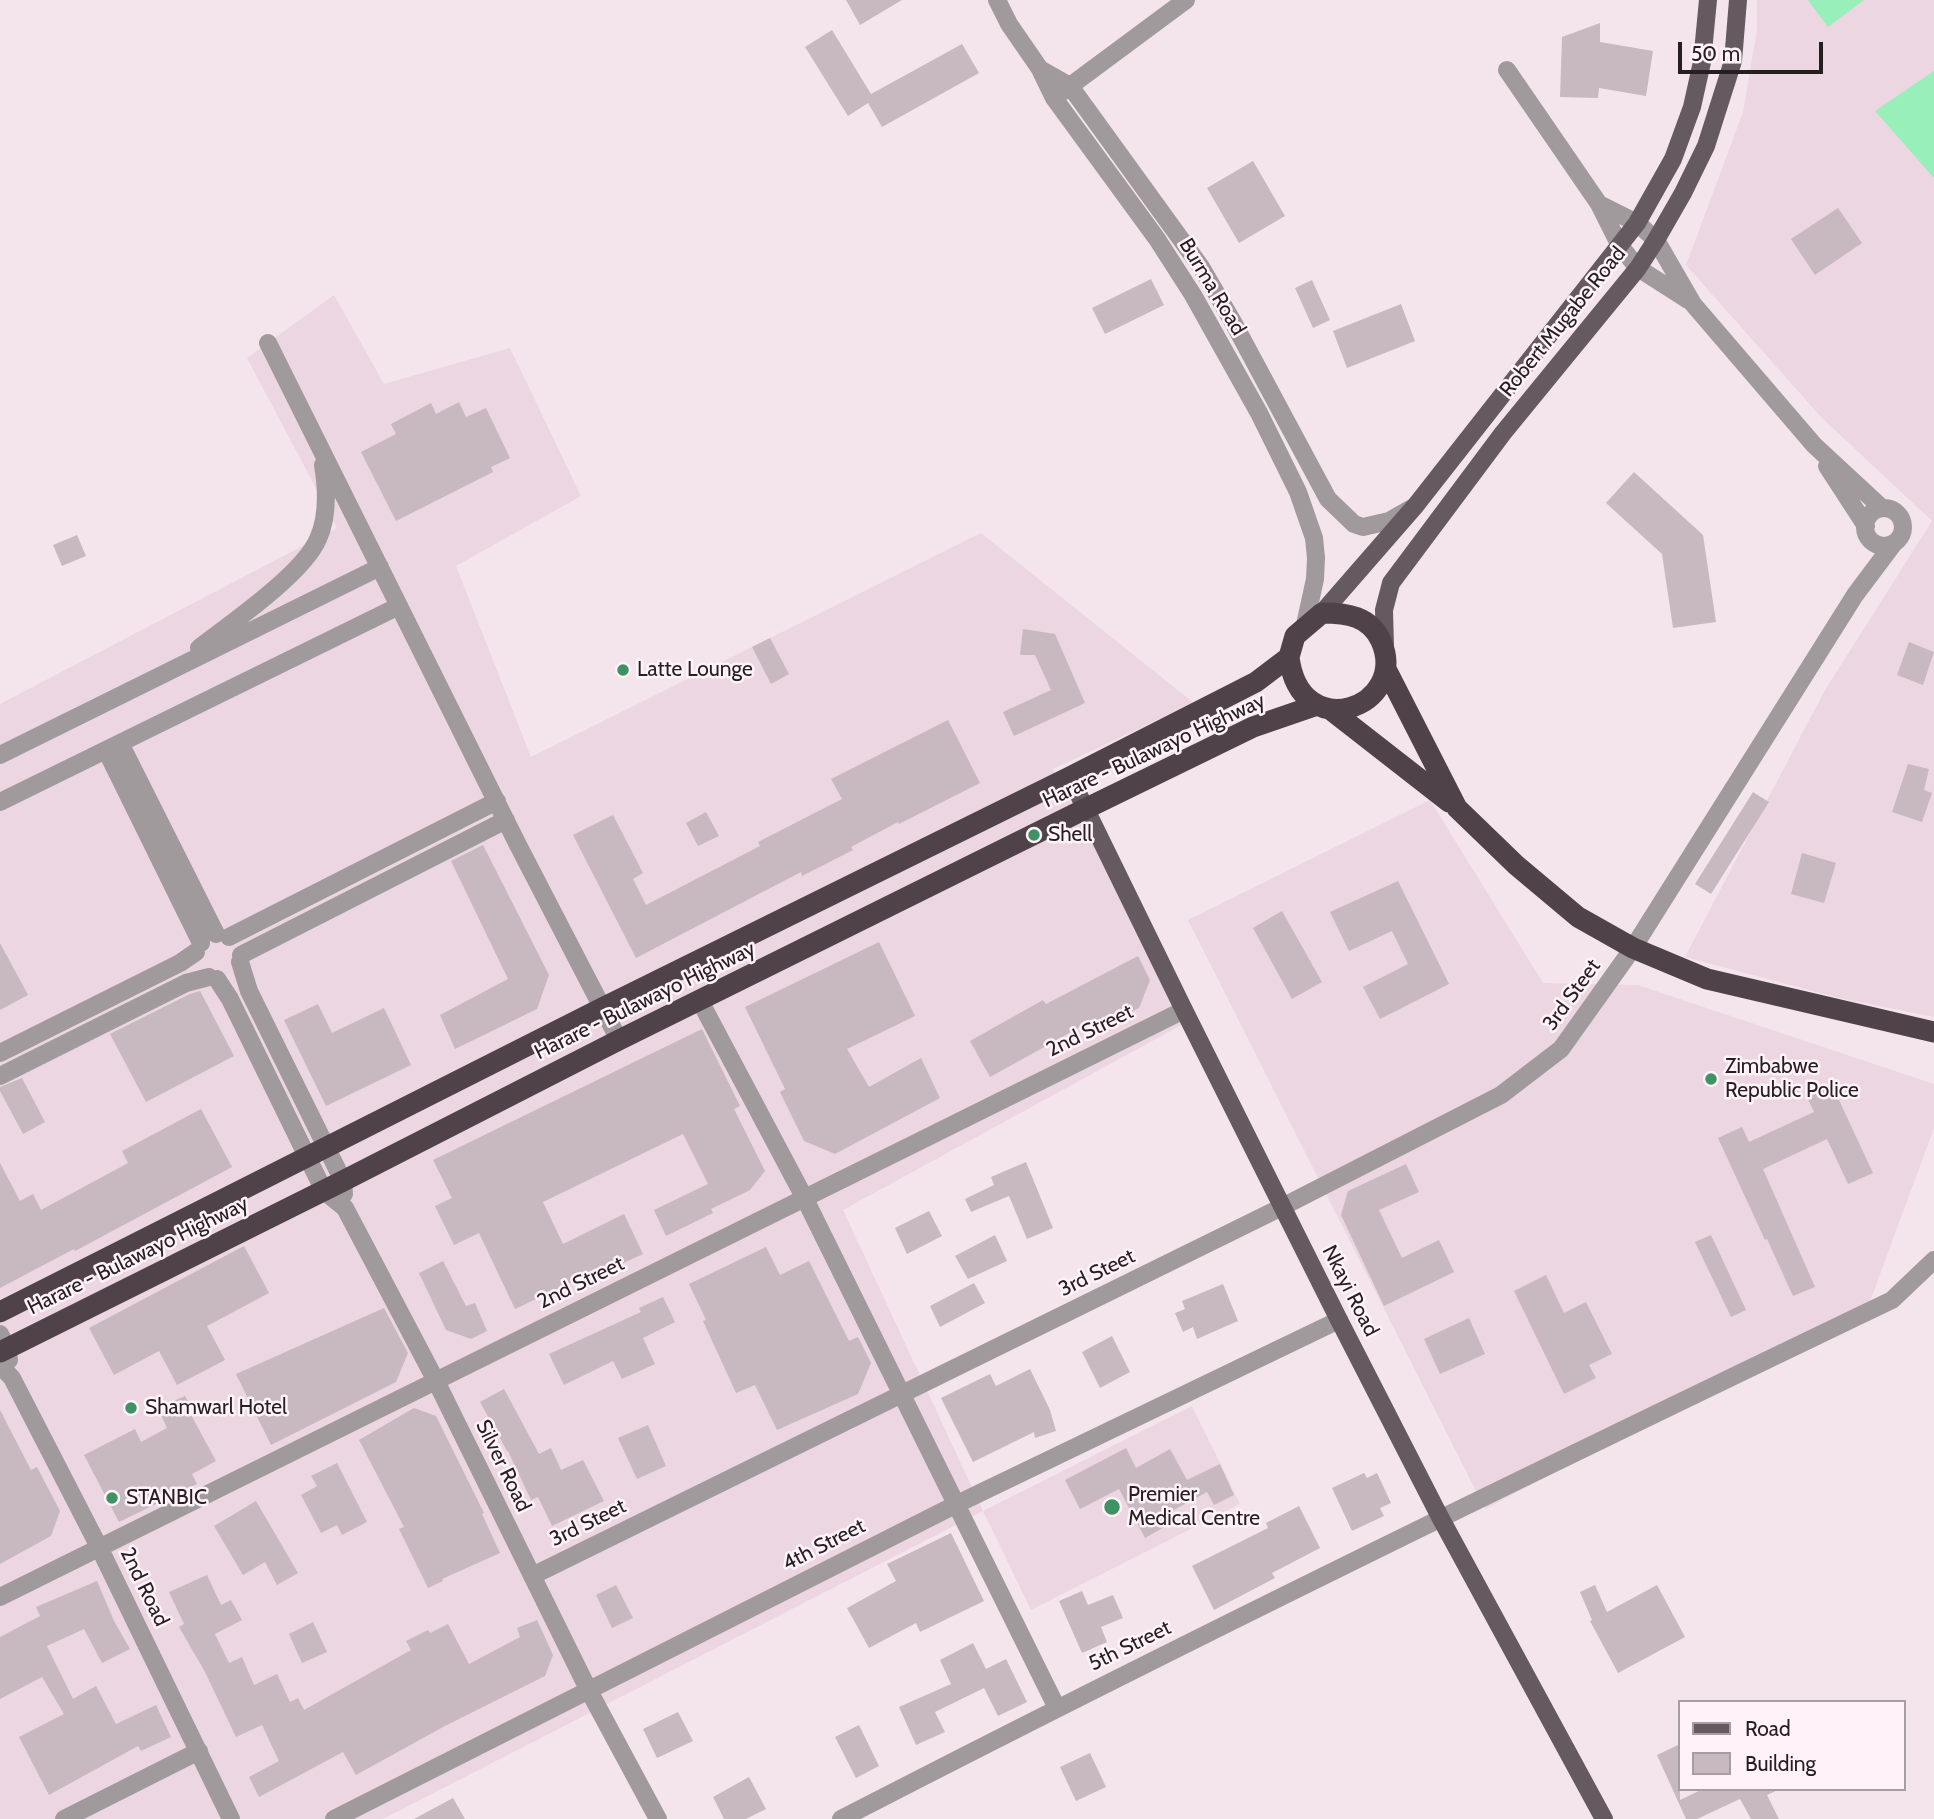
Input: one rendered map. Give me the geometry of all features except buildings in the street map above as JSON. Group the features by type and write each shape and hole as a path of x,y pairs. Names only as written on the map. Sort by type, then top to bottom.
{"highway":[{"name":"Harare - Bulawayo Highway","path":"0,1312 602,1007 1070,777 1256,681 1289,657 1296,636 1305,625 1322,613"},
{"path":"1322,613 1345,613 1363,620 1377,633 1385,660 1457,808"},
{"path":"1289,657 1291,676 1301,693 1324,707 1457,808 1516,865 1578,917 1633,948 1707,979 1934,1032"},
{"name":"Harare - Bulawayo Highway","path":"4,1355 619,1040 1253,727 1324,707 1350,709 1366,701 1379,687 1385,660"},
{"path":"1007,808 1023,840"},
{"path":"909,856 925,889"},
{"path":"435,1092 451,1126"}],"main road":[{"name":"Robert Mugabe Road","path":"1322,613 1416,505 1637,223 1673,159 1692,107 1704,42 1708,0"},
{"name":"Robert Mugabe Road","path":"1385,660 1384,610 1391,583 1503,433 1638,268 1684,193 1706,146 1733,61 1738,0"},
{"name":"Nkayi Road","path":"1070,777 1339,1320 1440,1517 1604,1819"}],"street":[{"name":"Burma Road","path":"997,0 1009,24 1040,69 1054,98 1175,266 1259,413 1298,492 1314,538 1316,558 1315,579 1305,625"},
{"path":"1054,98 1186,0"},
{"path":"1040,69 1070,86 1163,212 1217,294 1328,499 1354,524 1363,527 1389,521 1416,505"},
{"path":"1507,70 1599,204 1620,246 1638,268 1693,304"},
{"path":"1599,204 1637,223 1656,240 1693,304 1814,445 1882,508 1895,511 1903,523 1900,538 1855,595"},
{"path":"268,344 619,1040"},
{"path":"1814,445 1869,533 1886,545 1894,543"},
{"path":"169,672 263,599 301,563 318,541 324,518 327,486 321,450"},
{"path":"1855,595 1869,533 1870,514 1882,508"},
{"path":"0,755 380,567"},
{"name":"3rd Steet","path":"532,1576 1282,1207 1501,1095 1530,1074 1561,1049 1633,948 1855,595"},
{"path":"0,802 399,606"},
{"path":"113,746 210,941"},
{"path":"0,1053 180,963 210,941 497,802"},
{"path":"0,1076 186,984 231,975 240,959 506,820"},
{"path":"210,941 239,947 249,991 328,1146 334,1186"},
{"path":"210,941 198,966 213,978 230,999 308,1157 334,1186"},
{"path":"699,1001 804,1197 1057,1708"},
{"name":"2nd Street","path":"0,1597 1184,1010"},
{"name":"Silver Road","path":"334,1186 436,1381 588,1689 658,1819"},
{"name":"5th Street","path":"841,1819 1440,1517 1892,1300 1934,1260"},
{"name":"4th Street","path":"334,1819 955,1505 1339,1320"},
{"name":"2nd Road","path":"4,1355 231,1819"},
{"path":"64,1819 199,1751"}],"shaded area":[{"path":"1757,0 1934,0 1934,1017 1839,998 1685,957 1825,690 1932,521 1821,417 1686,265 1743,112 1757,30"},
{"path":"334,295 384,384 510,348 581,496 456,566 531,757 981,533 1194,703 1053,769 1187,1022 843,1210 983,1511 383,1819 0,1819 0,704 337,528 247,358"},
{"path":"1430,800 1543,983 1638,985 1934,1084 1934,1128 1868,1307 1485,1509 1188,920"},
{"name":"Premier Medical Centre","path":"1192,1406 1240,1504 1031,1610 983,1511"}],"green space":[{"path":"1808,0 1864,0 1828,27"},
{"path":"1934,71 1934,178 1875,111"}],"place":[{"name":"Latte Lounge","path":"623,670"},
{"name":"Shell","path":"1034,835"},
{"name":"Zimbabwe Republic Police","path":"1711,1079"},
{"name":"Shamwarl Hotel","path":"131,1408"},
{"name":"STANBIC","path":"112,1498"},
{"name":"Premier Medical Centre","path":"1112,1507"}]}
